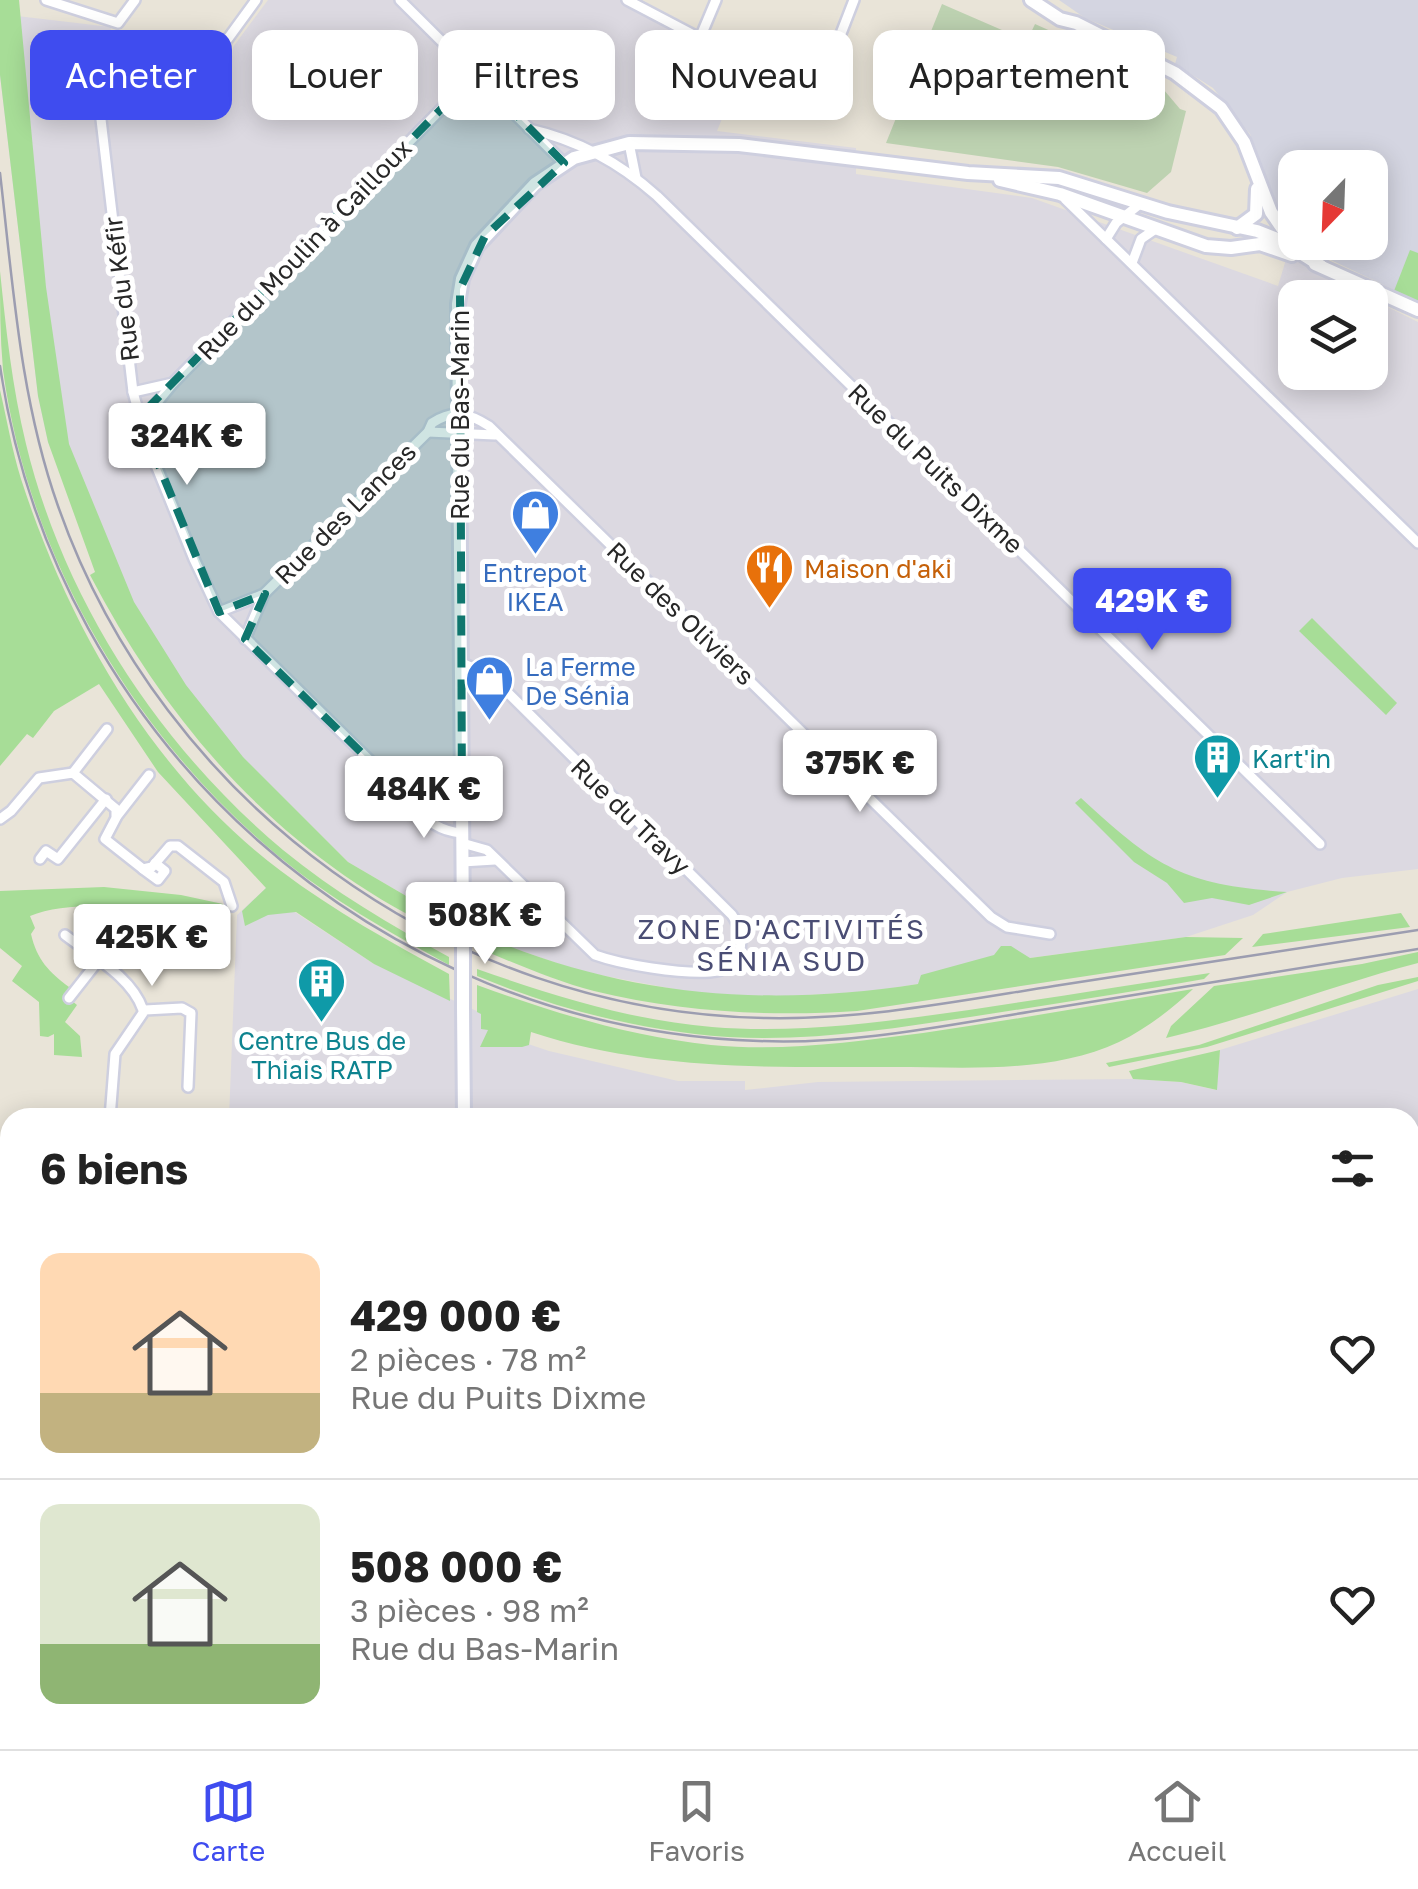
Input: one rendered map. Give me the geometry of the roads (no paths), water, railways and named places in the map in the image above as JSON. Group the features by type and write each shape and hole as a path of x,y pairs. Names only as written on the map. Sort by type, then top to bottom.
{"main road":[{"path":"1032,0 1060,18 1175,72 1206,94 1234,125 1278,226"},
{"path":"1047,0 1076,23"},
{"name":"Rue du Bas-Marin","path":"464,1108 458,304 465,269 492,228 536,184 564,163 593,151 630,144 740,145 968,173 1058,178 1140,204 1278,239"},
{"name":"Rue du Bas-Marin","path":"968,173 1060,194 1206,246 1256,244 1278,249"},
{"path":"1236,228 1257,212 1256,176"},
{"path":"1224,247 1258,231 1270,212"},
{"path":"1270,212 1278,236"},
{"name":"Rue du Bas-Marin","path":"1309,260 1418,310"}],"street":[{"path":"46,0 118,22 135,0"},
{"path":"232,33 256,0"},
{"path":"400,0 438,37"},
{"path":"627,0 685,30"},
{"path":"703,30 716,0"},
{"path":"843,30 854,0"},
{"name":"Rue du Moulin à Cailloux","path":"139,417 150,411 438,112"},
{"name":"Rue du Kéfir","path":"101,120 139,417 194,558 220,612 244,640 415,804 422,816 462,838"},
{"path":"520,120 564,163"},
{"name":"Rue du Puits Dixme","path":"529,129 559,136 593,151 636,178 1320,844"},
{"path":"630,144 636,178"},
{"path":"1042,176 1418,543"},
{"path":"1106,238 1124,215 1140,204"},
{"path":"1132,263 1141,238 1157,228"},
{"path":"133,392 173,383"},
{"name":"Rue des Lances","path":"244,640 264,594 436,420 458,412"},
{"name":"Rue des Oliviers","path":"458,412 485,423 991,917 1007,926 1050,934"},
{"name":"Rue des Lances","path":"428,432 458,432"},
{"path":"458,432 495,435"},
{"name":"Rue des Lances","path":"220,612 264,594"},
{"name":"Rue du Travy","path":"460,662 491,676 732,915 741,928 742,950 729,967 711,972 616,962 595,954 483,847 462,838"},
{"path":"460,687 480,686 506,693"},
{"path":"0,819 11,812 38,778 72,773 107,730"},
{"path":"72,773 116,809 116,818"},
{"path":"149,775 104,838 144,869 156,864 170,846 181,848 224,882 232,906"},
{"path":"40,858 46,851 58,860 106,799"},
{"path":"415,804 435,812 462,812"},
{"path":"462,862 495,860"},
{"path":"69,998 110,944 120,938 167,940 168,924"},
{"path":"65,935 127,984 138,996 143,1010"},
{"path":"143,1010 182,1008 191,1013 188,1087"},
{"path":"111,1108 114,1054 143,1010"},
{"path":"0,1145 0,1157"}],"railway":[{"path":"0,173 20,341 35,425 58,506 105,613 168,711 244,797 332,871 431,932 537,978 649,1007 802,1018 911,1008 1418,930"},
{"path":"0,366 33,502 88,628 164,742 257,840 366,921 487,983 619,1024 759,1041 830,1040 936,1027 1418,949"}],"place":[{"name":"Entrepot IKEA","path":"535,556"},
{"name":"Maison d'aki","path":"769,610"},
{"name":"La Ferme De Sénia","path":"490,722"},
{"name":"Kart'in","path":"1217,800"},
{"name":"Centre Bus de Thiais RATP","path":"322,1024"}],"district":[{"name":"ZONE D'ACTIVITÉS SÉNIA SUD","path":"782,944"}]}
